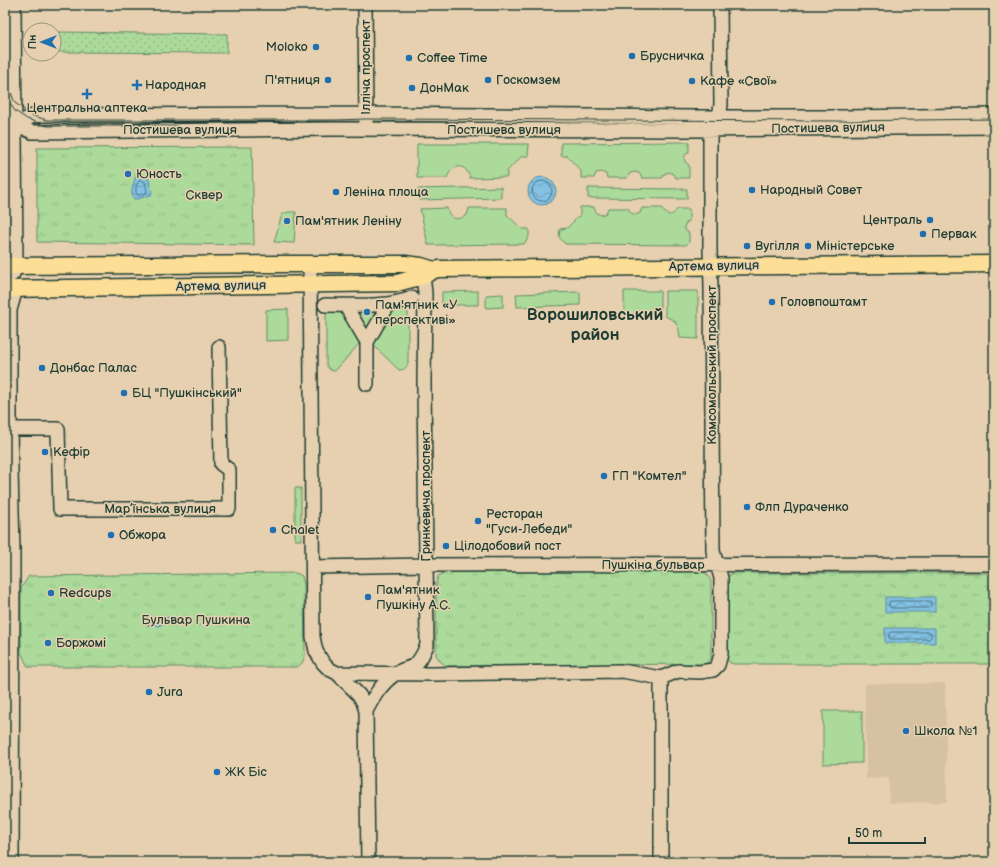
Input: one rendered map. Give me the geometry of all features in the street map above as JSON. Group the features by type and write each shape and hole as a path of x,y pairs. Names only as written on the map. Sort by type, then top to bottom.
{"main road":[{"name":"Артема вулиця","path":"11,266 405,264 421,266 428,273"},
{"name":"Артема вулиця","path":"9,286 132,287 397,283 428,273 455,269 994,264"},
{"path":"132,287 144,284 148,279 148,271 144,267 133,265"}],"street":[{"path":"12,862 9,675 8,429 9,286 12,274 11,266 16,148 10,124 14,89 14,5"},
{"name":"Ілліча проспект","path":"365,5 366,130"},
{"path":"710,129 712,124 719,116 721,104 720,5"},
{"name":"Постишева вулиця","path":"10,124 33,116 41,115 994,115"},
{"name":"Постишева вулиця","path":"10,124 32,132 710,129 994,126"},
{"name":"Комсомольський проспект","path":"661,678 678,671 700,672 713,670 718,665 721,654 721,578 713,551 710,129"},
{"name":"Гринкевича проспект","path":"310,264 314,637 316,651 323,663 329,669 337,673 359,695 366,711 368,862"},
{"name":"Гринкевича проспект","path":"366,711 381,685 396,673 415,665 427,645 424,383 425,293 428,273"},
{"path":"325,305 389,304 412,298"},
{"path":"367,342 389,304"},
{"path":"346,305 367,342 367,384"},
{"name":"Мар’їнська вулиця","path":"8,429 58,429 60,509 229,509 229,470 221,464 219,347"},
{"name":"Пушкіна бульвар","path":"313,567 717,564 994,564"},
{"path":"337,673 434,674 622,671 661,678 661,862"}],"shaded area":[{"name":"Школа №1","path":"945,683 947,802 889,803 889,778 866,779 865,684"}],"green space":[{"path":"62,32 227,34 227,53 62,52"},
{"path":"689,142 689,152 684,158 686,163 689,165 689,178 676,178 669,172 664,174 662,178 642,178 639,173 635,172 630,173 627,178 607,178 606,174 601,172 596,173 594,178 581,178 581,171 567,156 561,156 561,143"},
{"path":"417,144 529,144 528,156 522,156 507,171 507,177 470,178 465,169 459,167 452,170 447,178 417,178"},
{"name":"Сквер","path":"252,147 254,245 37,242 37,148"},
{"path":"501,187 501,198 419,200 418,189"},
{"path":"588,188 687,189 687,199 588,198"},
{"path":"580,207 594,207 596,213 601,215 606,213 608,208 628,208 630,212 635,215 640,213 642,208 662,208 665,213 670,215 672,215 677,209 689,209 689,221 684,227 689,233 689,242 686,245 565,244 559,237 560,229 567,228 580,215"},
{"path":"447,208 452,217 458,219 467,215 469,208 507,208 507,215 522,229 529,229 529,237 524,244 428,245 420,209"},
{"path":"296,212 294,243 274,242 282,214"},
{"path":"478,291 478,305 442,305 442,292"},
{"path":"624,291 660,291 660,316 624,316"},
{"path":"665,291 698,291 698,339 680,338 679,330 675,321 665,316"},
{"path":"580,292 580,305 517,307 516,294"},
{"path":"503,294 503,307 486,308 486,295"},
{"path":"353,308 382,308 371,332 363,332"},
{"path":"388,308 403,308 408,313 408,364 406,368 402,370 399,370 371,343"},
{"path":"288,309 288,340 266,341 266,310"},
{"path":"344,309 359,344 335,371 333,371 329,369 326,363 326,316 328,311"},
{"path":"295,488 301,488 301,540 295,540"},
{"path":"701,571 708,575 711,581 711,658 704,664 446,666 436,655 436,585 438,576 446,572"},
{"name":"Бульвар Пушкина","path":"296,573 302,576 304,585 305,656 302,663 298,667 28,667 21,652 21,588 29,576"},
{"path":"734,573 994,573 994,664 730,663 727,659 727,585 729,575"},
{"path":"823,711 862,711 862,763 823,764"}],"water":[{"path":"139,176 149,179 152,191 151,195 134,199 132,188 135,178"},
{"path":"542,177 552,181 556,191 552,201 542,205 532,201 528,191 532,181"},
{"path":"885,597 935,597 935,612 885,612"},
{"path":"149,616 168,617 171,621 169,624 164,623 159,626 152,624 148,625 146,618"},
{"path":"885,628 935,628 935,643 885,643"}],"tram line":[{"path":"8,5 7,74 10,90 15,103 33,116 47,120 366,119 844,121 994,119"},
{"path":"9,102 15,111 27,119 47,126 178,126"}],"place":[{"name":"Moloko","path":"316,47"},
{"name":"Брусничка","path":"632,56"},
{"name":"Coffee Time","path":"409,58"},
{"name":"П'ятниця","path":"328,80"},
{"name":"Госкомзем","path":"488,80"},
{"name":"Кафе «Свої»","path":"692,81"},
{"name":"Народная","path":"137,85"},
{"name":"ДонМак","path":"412,88"},
{"name":"Центральна аптека","path":"87,94"},
{"name":"Юность","path":"128,174"},
{"name":"Народный Совет","path":"752,190"},
{"name":"Леніна площа","path":"336,192"},
{"name":"Централь","path":"930,220"},
{"name":"Пам'ятник Леніну","path":"287,221"},
{"name":"Первак","path":"923,234"},
{"name":"Вугілля","path":"747,246"},
{"name":"Міністерське","path":"808,246"},
{"name":"Головпоштамт","path":"772,302"},
{"name":"Пам'ятник «У перспективі»","path":"367,312"},
{"name":"Донбас Палас","path":"42,368"},
{"name":"БЦ \"Пушкінський\"","path":"124,393"},
{"name":"Кефiр","path":"45,452"},
{"name":"ГП \"Комтел\"","path":"604,476"},
{"name":"Флп Дураченко","path":"747,507"},
{"name":"Ресторан \"Гуси-Лебеди\"","path":"478,521"},
{"name":"Chalet","path":"273,530"},
{"name":"Обжора","path":"111,535"},
{"name":"Цілодобовий пост","path":"446,546"},
{"name":"Redcups","path":"51,593"},
{"name":"Пам'ятник Пушкіну А.С.","path":"368,597"},
{"name":"Боржомi","path":"48,643"},
{"name":"Jura","path":"149,692"},
{"name":"Школа №1","path":"906,731"},
{"name":"ЖК Біс","path":"217,772"}],"district":[{"name":"Ворошиловський район","path":"595,325"}]}
